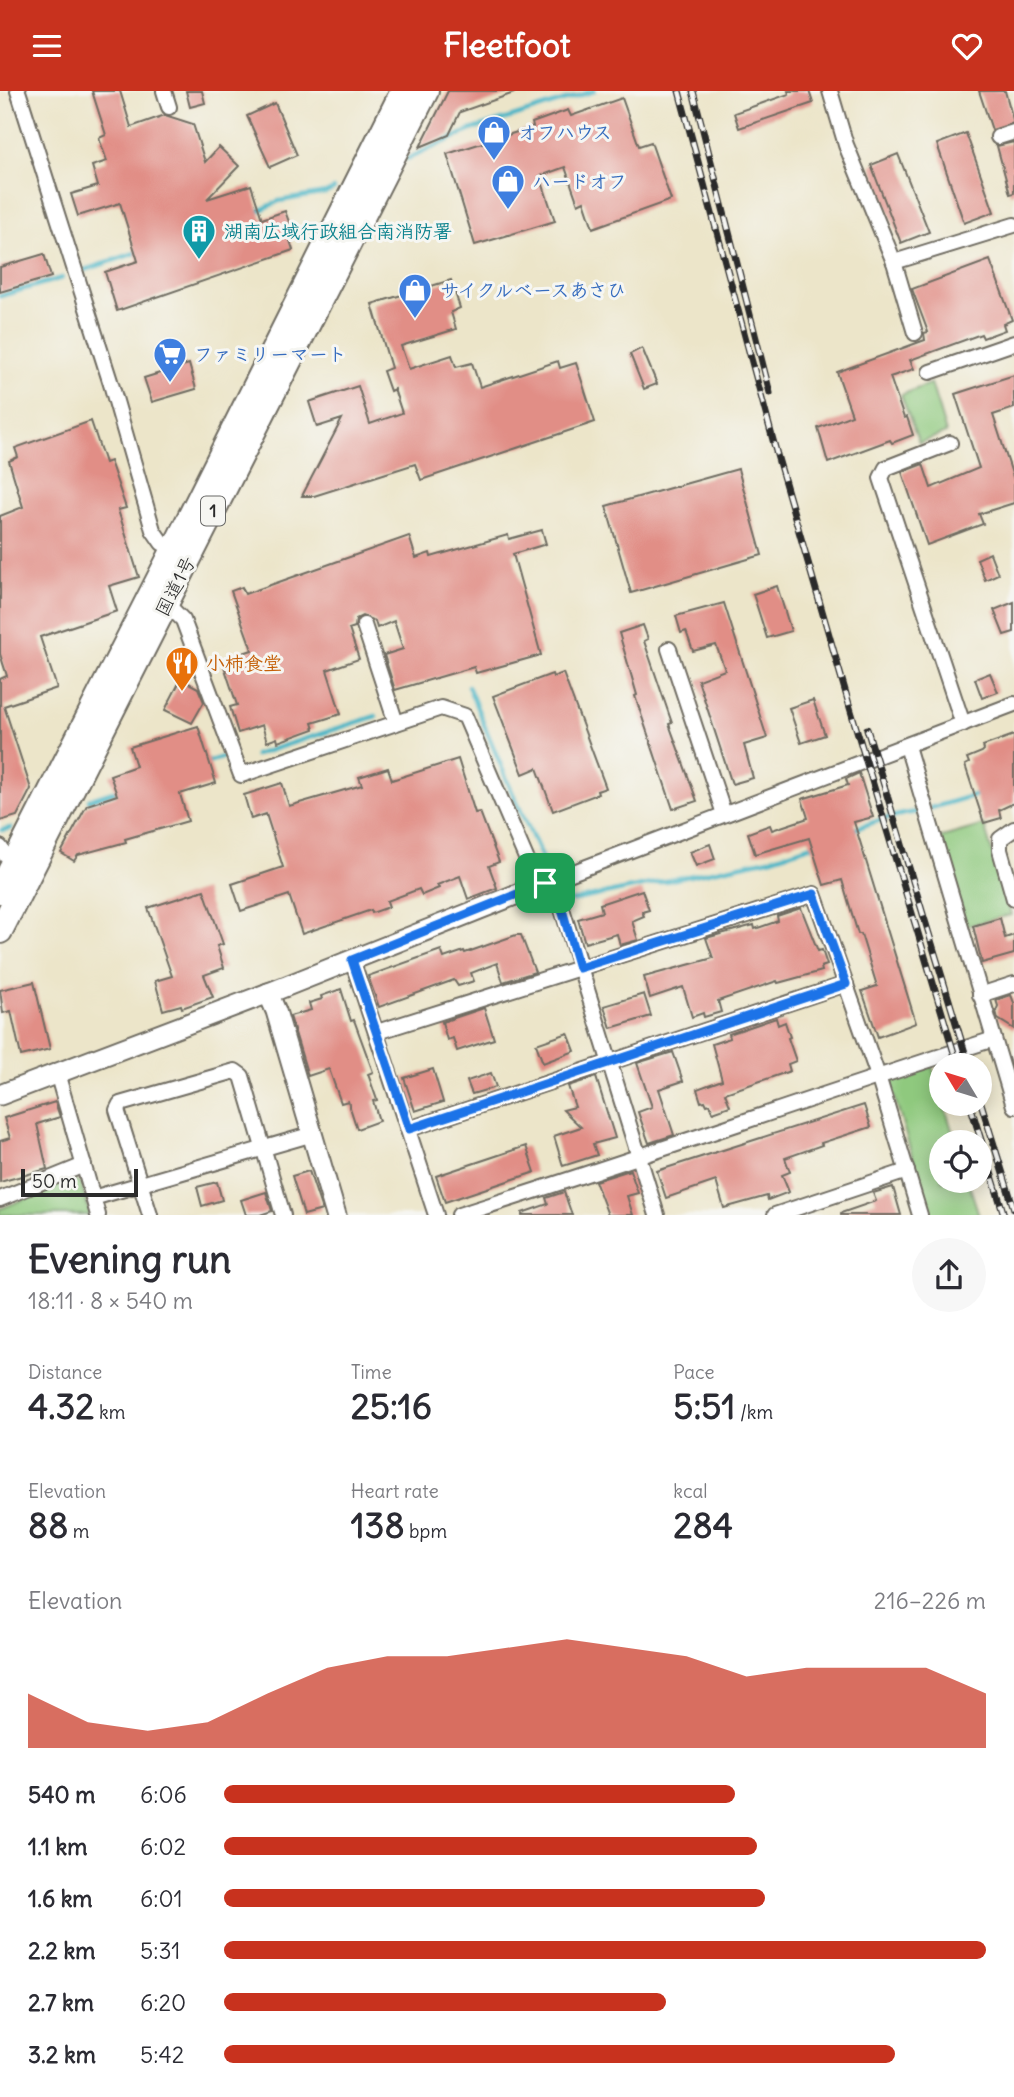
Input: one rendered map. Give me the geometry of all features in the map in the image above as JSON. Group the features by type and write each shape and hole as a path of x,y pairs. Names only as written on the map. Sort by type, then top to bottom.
{"highway":[{"name":"国道1号","path":"0,891 7,855 174,549 403,91"},
{"name":"国道1号","path":"0,931 426,91"}],"street":[{"path":"18,91 111,384 153,530 162,543 174,549"},
{"path":"164,91 169,107"},
{"path":"830,91 846,145 894,263 915,333"},
{"path":"998,137 1014,132"},
{"path":"894,263 1014,225"},
{"path":"930,372 1014,344"},
{"path":"950,443 886,468 881,478 963,724"},
{"path":"166,603 183,620 241,775 441,708 465,716 532,872 558,896 657,1215"},
{"path":"364,625 396,723"},
{"path":"669,649 724,814"},
{"path":"0,1095 1014,704"},
{"path":"907,746 1014,1106"},
{"path":"1014,829 1000,839 1000,850 1014,899"},
{"path":"377,1033 814,894 878,1076 920,1215"},
{"path":"352,960 436,1215"},
{"path":"409,1129 846,984"},
{"path":"980,995 1014,984"},
{"path":"268,993 276,1011 337,1215"},
{"path":"460,1215 994,1039"},
{"path":"149,1215 117,1110 121,1104 133,1100 235,1071 242,1076 283,1215"},
{"path":"57,1073 99,1215"},
{"path":"93,1198 313,1134"},
{"path":"0,1199 84,1165"},
{"path":"775,1215 907,1171"}],"green space":[{"path":"931,383 946,433 919,443 901,395"},
{"path":"984,825 1011,915 966,926 939,838"},
{"path":"929,1067 929,1117 948,1117 952,1130 929,1130 929,1193 972,1193 979,1215 930,1215 891,1086 894,1080"},
{"path":"72,1179 81,1184 90,1215 0,1215 0,1209"}],"building":[{"path":"92,91 120,91 131,127 165,115 193,124 205,162 219,147 239,166 207,199 251,185 262,219 285,211 293,233 288,234 293,250 117,311 105,272 138,261 120,203 78,216 71,194 98,186 92,166 107,161 99,138 106,135"},
{"path":"186,91 202,91 205,103 190,107"},
{"path":"448,91 514,93 460,112 449,135 420,147"},
{"path":"788,91 809,91 813,103 739,128 734,113 789,94"},
{"path":"979,91 1005,91 1014,123 992,130"},
{"path":"622,98 639,146 651,142 671,200 593,228 584,201 578,204 565,167 540,176 555,221 475,245 447,154 533,127 532,123 568,110 571,116"},
{"path":"275,103 297,155 270,167 247,116"},
{"path":"966,133 994,212 964,223 937,144"},
{"path":"1014,142 1014,193 1010,194 997,146"},
{"path":"898,154 929,232 901,243 871,165"},
{"path":"44,254 51,277 0,292 0,267"},
{"path":"990,260 1012,320 1003,324 1005,330 983,338 981,334 910,360 914,369 890,377 913,435 892,443 890,440 828,463 818,428 852,415 837,372 925,340 924,333 928,332 912,289"},
{"path":"451,280 460,308 451,312 456,329 401,346 409,369 452,355 456,367 472,363 480,387 558,361 560,368 576,363 595,422 421,480 415,464 314,496 302,496 342,419 317,427 309,402 358,386 370,424 402,413 394,389 390,391 383,371 391,368 372,304"},
{"path":"642,348 657,384 644,389 630,354"},
{"name":"ファミリーマート","path":"189,364 196,389 152,402 144,378"},
{"path":"1014,375 1014,408 993,415 1014,480 1014,503 979,514 983,524 927,545 902,472 923,464 931,488 979,468 955,394"},
{"path":"91,421 105,463 110,461 126,508 118,510 139,577 109,586 117,611 40,637 57,688 4,706 31,789 17,816 0,821 0,679 7,676 0,654 0,516 23,507 9,461 18,457 15,448"},
{"path":"738,469 762,555 631,593 606,506"},
{"path":"542,530 546,544 513,554 541,655 476,673 474,667 395,690 384,655 403,649 394,621 377,628 375,621 362,616 356,619 355,627 349,629 359,659 327,670 341,714 312,723 314,729 278,742 277,738 267,742 262,725 238,733 230,707 237,705 222,660 252,650 231,591 242,587 245,594 409,536 416,558 430,553 431,557 508,535 509,539"},
{"path":"990,553 998,574 985,580 977,559"},
{"path":"777,586 791,631 767,638 753,594"},
{"path":"1014,602 1014,632 1004,635 994,610"},
{"path":"724,603 767,738 744,745 753,778 732,784 698,680 725,670 716,645 693,651 686,631 681,633 676,616"},
{"path":"643,625 648,639 644,641 672,723 669,724 697,801 673,809 635,696 637,695 619,633"},
{"path":"563,673 606,788 597,791 598,794 553,811 537,768 523,774 493,696 552,674 553,677"},
{"path":"990,673 998,692 982,698 975,679"},
{"path":"181,679 198,688 204,702 192,723 165,710"},
{"path":"813,700 825,735 801,743 789,708"},
{"path":"198,726 216,783 180,794 188,821 78,855 74,861 61,853 87,805 117,795 110,775 136,766 130,747"},
{"path":"1014,735 1014,803 999,810 1001,818 984,823 965,765 969,763 967,758 982,752 983,746"},
{"path":"458,759 475,813 480,812 499,862 489,866 497,888 468,899 460,876 437,885 439,888 422,895 419,889 387,901 389,907 372,913 371,910 302,934 289,895 241,911 232,884 283,867 266,814 251,819 244,795 282,783 289,806 362,785 359,777 388,768 392,780"},
{"path":"859,773 873,817 854,822 916,1023 878,1037 862,991 877,986 842,880 824,885 809,838 755,854 748,833 770,825 772,830 808,818 802,799 848,785 846,779"},
{"path":"710,844 715,859 696,866 690,852"},
{"path":"204,890 223,944 217,946 224,968 204,975 213,997 182,1008 181,1005 163,1010 155,981 172,976 148,908"},
{"path":"642,890 649,910 642,912 644,916 632,921 638,940 620,945 617,934 585,943 578,919 602,912 600,904"},
{"path":"801,908 818,951 822,950 827,965 821,967 822,971 778,983 777,981 718,1001 721,1012 704,1017 703,1013 692,1017 683,987 650,998 644,977 713,958 706,938 754,925 755,929 778,921 777,916"},
{"path":"1000,918 1005,938 1014,935 1014,954 982,963 973,926"},
{"path":"521,935 535,972 503,982 497,963 471,973 474,981 458,986 454,980 379,1007 368,976 441,950 444,958"},
{"path":"34,982 50,1049 21,1056 11,1011 3,1013 0,990"},
{"path":"341,989 351,1021 354,1020 373,1072 368,1074 377,1100 373,1101 379,1121 357,1129 348,1101 341,1103 329,1069 308,1076 290,1016 311,1010 309,1003"},
{"path":"644,994 651,1016 611,1028 604,1006"},
{"path":"1011,995 1014,1003 1014,1029 998,1019 996,1011 996,1000"},
{"path":"484,1008 494,1039 457,1051 453,1038 447,1040 442,1022"},
{"path":"776,1018 778,1025 785,1022 790,1037 788,1038 796,1061 788,1064 790,1071 725,1093 730,1106 713,1112 710,1104 701,1102 697,1089 722,1080 712,1044 730,1038 729,1034"},
{"path":"568,1033 575,1051 543,1063 536,1044"},
{"path":"673,1052 683,1081 659,1089 674,1135 649,1143 638,1112 652,1107 637,1063"},
{"path":"433,1069 443,1102 415,1111 404,1078"},
{"path":"491,1073 496,1087 472,1094 467,1081"},
{"path":"596,1077 615,1138 593,1144 597,1155 563,1166 554,1136 581,1127 563,1110 575,1107 568,1086"},
{"path":"55,1102 60,1117 37,1124 47,1169 0,1182 0,1141 10,1138 4,1118"},
{"path":"864,1105 871,1127 785,1158 790,1172 782,1175 789,1192 768,1200 767,1196 724,1208 716,1181 666,1198 657,1171"},
{"path":"526,1146 535,1172 445,1202 436,1176"},
{"path":"630,1170 638,1193 627,1196 633,1215 608,1215 595,1181"},
{"path":"309,1171 322,1210 304,1215 292,1176"},
{"path":"217,1182 222,1200 202,1206 197,1187"},
{"path":"893,1187 901,1215 841,1215 876,1201 873,1193"},
{"path":"266,1192 272,1211 260,1215 246,1215 241,1200"},
{"path":"564,1192 572,1215 522,1215 548,1204 546,1198"}],"waterway":[{"path":"407,159 471,130 594,91"},
{"path":"255,213 279,201 326,193 334,189"},
{"path":"85,270 141,251"},
{"path":"0,296 62,278"},
{"path":"468,686 544,862"},
{"path":"255,755 376,716"},
{"path":"204,763 223,757"},
{"path":"89,800 119,790"},
{"path":"931,808 978,794"},
{"path":"853,830 886,818 919,812"},
{"path":"2,830 11,828"},
{"path":"571,901 769,859 816,844"}],"railway":[{"path":"679,91 777,455 954,1053"},
{"path":"693,91 770,393"},
{"path":"867,729 965,1053"},
{"path":"974,1117 1004,1215"},
{"path":"985,1117 1014,1209"}],"place":[{"name":"オフハウス","path":"494,162"},
{"name":"ハードオフ","path":"508,211"},
{"name":"湖南広域行政組合南消防署","path":"199,261"},
{"name":"サイクルベースあさひ","path":"415,320"},
{"name":"ファミリーマート","path":"170,384"},
{"name":"小柿食堂","path":"182,693"}],"route":[{"path":"545,883 558,896 579,968 814,894 846,984 409,1129 352,960 545,883"}]}
